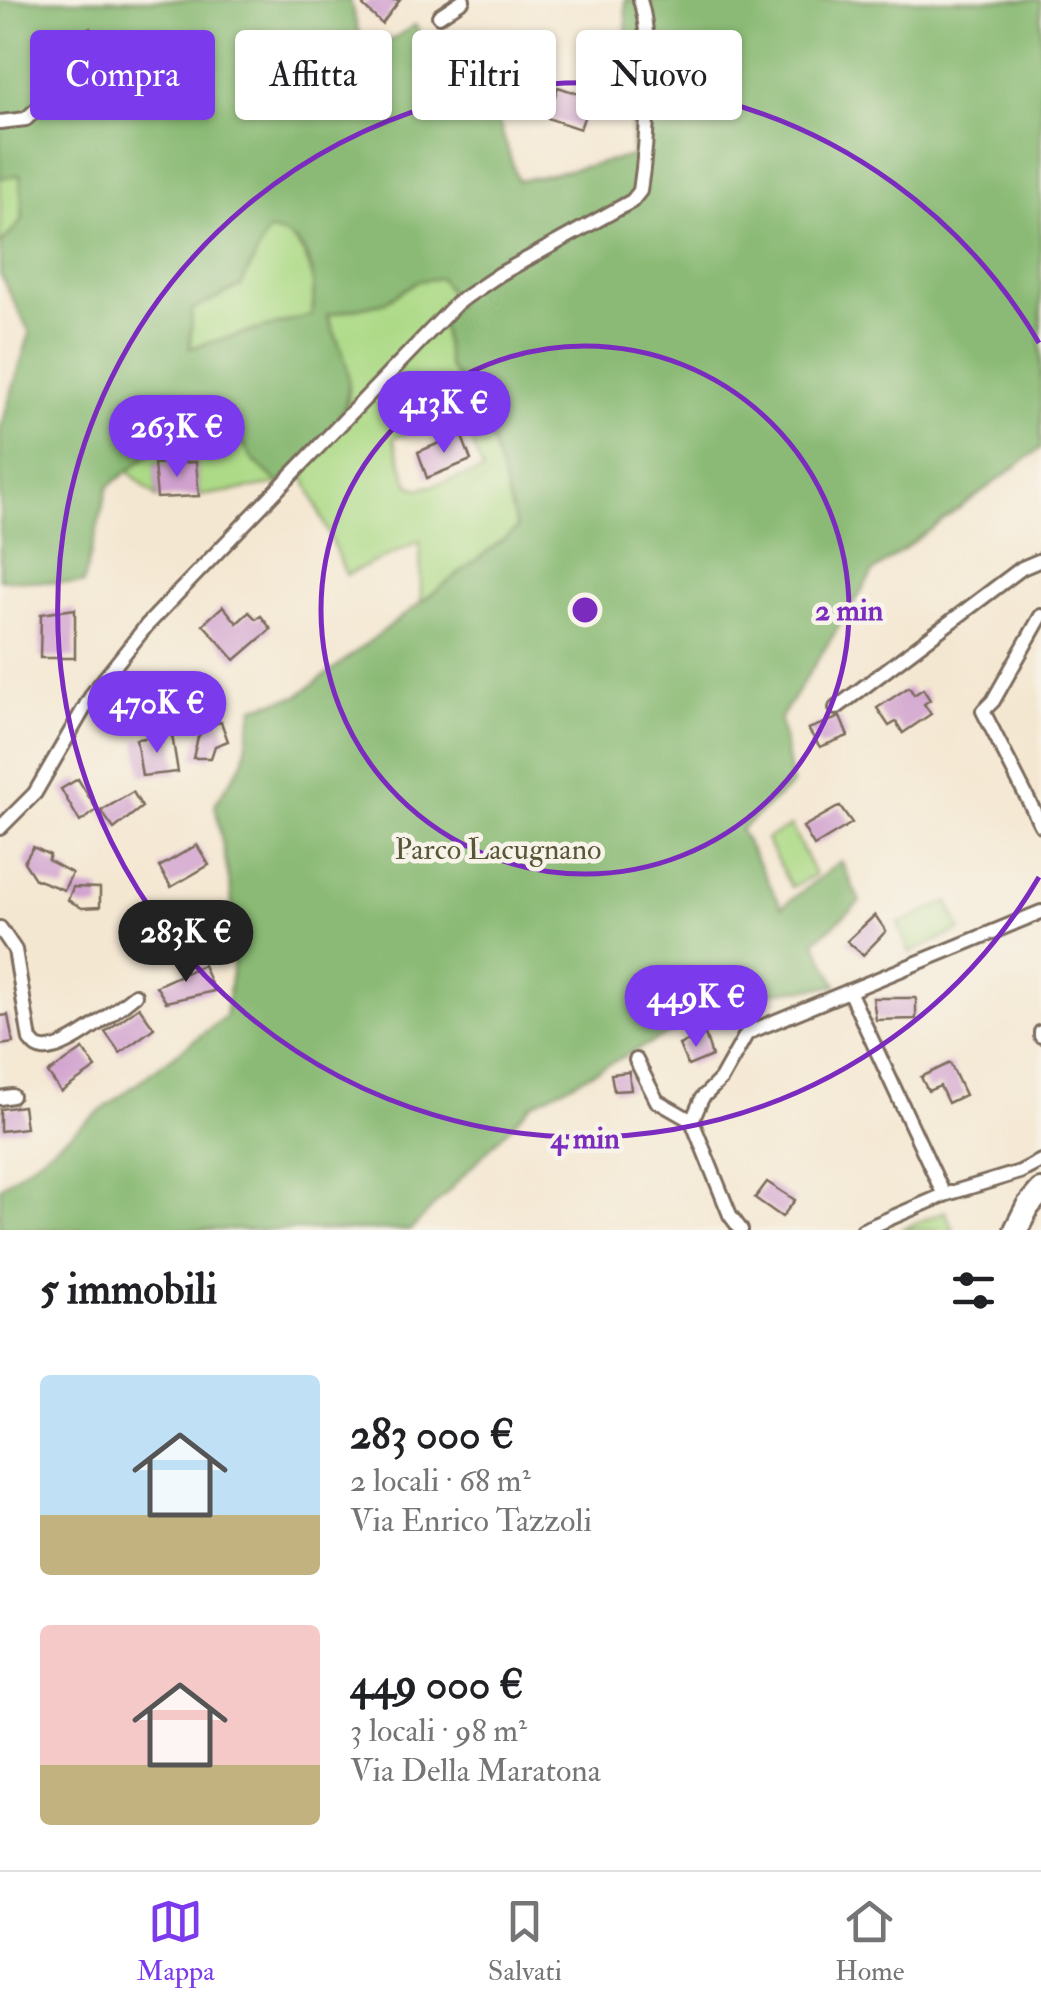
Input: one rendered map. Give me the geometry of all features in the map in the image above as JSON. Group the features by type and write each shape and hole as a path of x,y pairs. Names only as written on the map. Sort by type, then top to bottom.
{"highway":[{"path":"1016,1230 1041,1190"}],"street":[{"path":"439,16 463,0"},
{"path":"0,828 35,793 93,693 147,625 457,303 640,192 646,79 644,11 640,0"},
{"path":"0,122 30,115"},
{"path":"836,708 1022,568 1041,560"},
{"path":"1041,616 993,701 983,711 1041,824"},
{"path":"692,1121 702,1098 721,1080 746,1033 1041,912"},
{"path":"0,928 15,950 30,1040 45,1050 94,1026 135,995"},
{"path":"0,956 15,950"},
{"path":"848,992 944,1195"},
{"path":"636,1060 657,1101 692,1121 730,1215 741,1230"},
{"path":"864,1230 944,1195 1020,1172 1041,1161"}],"green space":[{"name":"Parco Lacugnano","path":"0,0 350,0 358,30 235,30 235,120 392,120 392,39 415,25 418,30 412,30 412,120 498,120 518,181 633,156 631,120 742,120 742,30 627,30 625,0 1041,0 1041,448 874,571 780,719 792,785 740,830 782,907 841,861 860,902 815,941 837,986 743,995 532,1104 411,1230 0,1230 0,1187 225,1017 235,952 231,891 215,804 243,762 254,707 298,696 517,529 483,410 449,367 441,321 457,303 440,278 417,281 385,302 327,315 347,367 344,408 327,436 280,484 253,460 228,416 196,446 184,427 108,487 83,584 0,579 0,430 30,333 0,274 0,245 23,219 20,175 0,178","holes":["268,231 295,241 309,261 312,274 312,315 190,348 192,310 241,286"]},
{"path":"20,174 23,219 0,245 0,178"},
{"path":"283,230 300,248 310,268 314,290 312,315 190,348 192,310 241,286 267,231"},
{"path":"441,278 457,303 449,366 483,410 517,529 421,603 420,541 346,575 299,464 335,430 348,404 348,378 328,315 385,302 417,281","holes":["462,416 483,471 420,489 409,485 393,438"]},
{"path":"228,416 253,460 280,484 199,496 196,462 155,464 157,498 128,471 185,426 196,445"},
{"path":"791,826 815,875 791,887 766,839"},
{"path":"948,902 961,930 910,953 898,924"},
{"path":"945,1211 954,1230 900,1230"}],"building":[{"path":"368,0 400,0 382,24 363,6"},
{"path":"558,87 576,93 576,120 583,120 580,129 553,120"},
{"path":"461,434 471,460 427,478 418,452"},
{"path":"196,462 199,496 157,498 154,464"},
{"path":"223,606 237,623 249,612 256,619 261,616 271,629 235,660 203,624"},
{"path":"75,609 75,658 40,658 41,614"},
{"path":"909,687 914,695 923,689 930,700 924,704 931,714 903,733 896,722 889,726 877,708"},
{"path":"840,717 848,736 820,747 808,729"},
{"path":"221,722 228,741 215,746 211,758 193,758 198,737 206,726"},
{"path":"172,735 178,772 142,776 136,739"},
{"path":"78,779 97,810 80,822 61,789"},
{"path":"133,792 142,807 114,829 101,811"},
{"path":"840,806 852,823 814,846 803,827"},
{"path":"197,845 209,865 171,887 159,867"},
{"path":"33,847 72,873 64,890 35,879 24,862"},
{"path":"73,887 100,888 100,907 82,908 68,900"},
{"path":"875,915 886,931 863,955 847,941"},
{"path":"203,965 214,991 166,1002 156,986"},
{"path":"873,998 916,998 916,1019 876,1020"},
{"path":"139,1007 154,1028 120,1053 105,1032"},
{"path":"8,1015 13,1043 0,1045 0,1016"},
{"path":"705,1034 712,1056 688,1066 679,1045"},
{"path":"83,1049 96,1068 61,1092 48,1073"},
{"path":"950,1063 965,1095 948,1103 940,1086 928,1091 921,1077"},
{"path":"629,1072 631,1090 614,1091 611,1074"},
{"path":"23,1106 26,1128 0,1131 0,1109"},
{"path":"767,1182 795,1200 782,1217 755,1198"}]}
